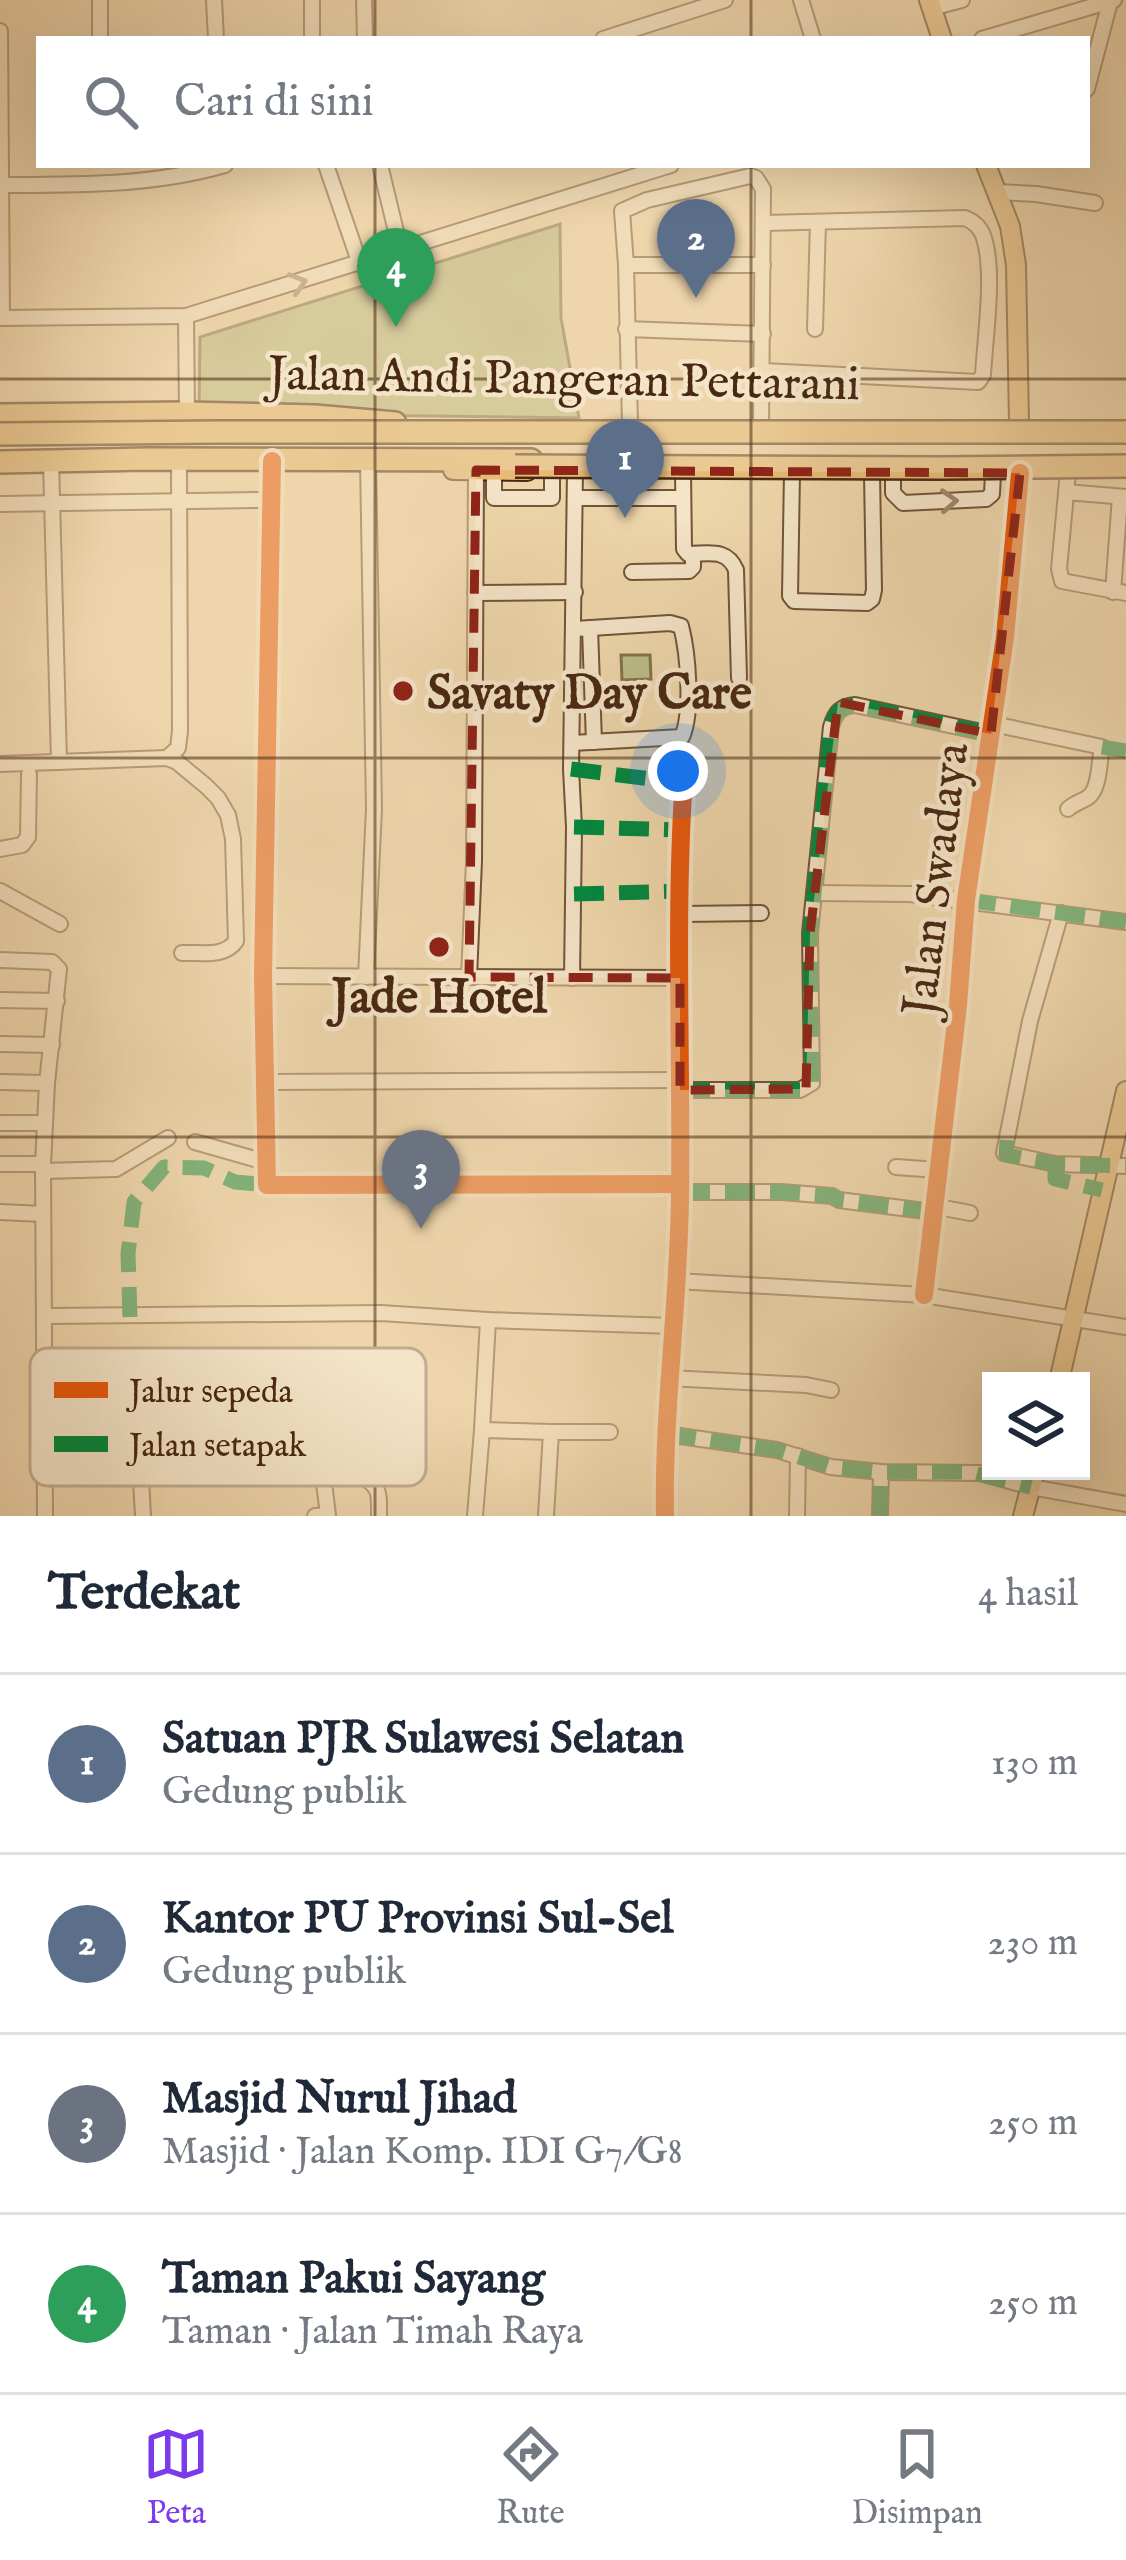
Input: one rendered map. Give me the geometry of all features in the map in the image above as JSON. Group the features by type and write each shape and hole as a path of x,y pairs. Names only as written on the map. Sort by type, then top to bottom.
{"highway":[{"path":"141,413 157,421 164,436 163,445 146,459"},
{"name":"Jalan Andi Pangeran Pettarani","path":"0,416 187,413 385,423 1019,422 1126,428"},
{"path":"234,415 221,419 211,436 213,448 222,456 238,460"},
{"path":"0,434 1126,428"},
{"path":"0,444 1126,442"},
{"path":"0,462 368,460 495,469 1126,466"},
{"path":"417,463 1006,469"},
{"name":"Jalan Andi Pangeran Pettarani","path":"1006,469 1126,466"}],"main road":[{"path":"930,4 942,36"},
{"path":"987,168 1010,226 1016,265 1019,422"},
{"name":"Jalan Andi Pangeran Pettarani","path":"417,463 440,469 872,474 1006,469 1068,472 1126,466"},
{"path":"1061,1372 1117,1166 1126,1091"},
{"path":"1024,1516 1033,1480"}],"street":[{"path":"100,0 100,36"},
{"path":"214,0 216,36"},
{"path":"312,0 312,36"},
{"path":"365,36 364,3 381,0"},
{"path":"612,36 725,0"},
{"path":"801,0 812,36"},
{"path":"930,4 962,0"},
{"path":"992,36 1112,1"},
{"path":"1090,78 1112,1"},
{"path":"0,31 1,318 186,316 660,168"},
{"path":"99,168 99,185"},
{"path":"1,185 143,182 209,168"},
{"path":"327,168 360,264"},
{"path":"381,168 400,248"},
{"path":"630,424 622,211 647,200 750,176 763,189 761,426"},
{"path":"997,192 1095,203"},
{"path":"763,223 965,218 974,221 984,236 988,280 983,375 978,382 764,371"},
{"path":"815,329 818,222"},
{"path":"626,265 763,265"},
{"path":"186,316 187,413"},
{"path":"626,329 764,334"},
{"path":"167,758 178,748 180,731 179,459"},
{"path":"367,977 374,809 368,460"},
{"path":"51,461 59,762"},
{"path":"272,461 262,976 267,1185 781,1192 970,1214"},
{"path":"469,976 475,593 495,469"},
{"path":"893,474 893,493 903,503 986,500 1006,469"},
{"name":"Jalan Swadaya","path":"924,1295 966,900 1005,637 1006,469"},
{"path":"575,471 575,592 594,742"},
{"path":"683,472 683,547 688,554 722,553 736,570 739,678"},
{"path":"792,472 790,596 794,601 867,603 874,590 872,474"},
{"path":"1066,492 1123,497 1120,593 1062,581 1059,569 1066,492 1068,472"},
{"path":"575,498 682,498"},
{"path":"0,504 261,500"},
{"path":"632,572 689,571 693,554"},
{"path":"475,593 575,592"},
{"path":"572,743 682,737 686,730 688,692 681,626 670,622 582,629"},
{"path":"572,977 572,743 582,629"},
{"path":"266,1082 800,1090 812,1083 810,933 831,727 838,710 854,705 1102,747 1094,792 1068,809"},
{"path":"0,764 167,758 186,768 218,798 233,839 236,941 220,952 182,952"},
{"path":"665,1516 680,1188 685,764"},
{"path":"0,849 22,845 28,837 29,774"},
{"path":"0,891 60,924"},
{"path":"814,893 910,894 1126,922"},
{"path":"681,914 761,913"},
{"path":"1061,914 1030,1021 1004,1154 1055,1164 1117,1166"},
{"path":"0,961 52,962 58,969 44,1124 45,1348"},
{"path":"262,976 680,978"},
{"path":"0,1000 57,1001"},
{"path":"0,1044 52,1045"},
{"path":"0,1082 47,1083"},
{"path":"0,1123 44,1124"},
{"path":"0,1163 116,1169 168,1138"},
{"path":"195,1142 265,1162"},
{"path":"896,1166 938,1170"},
{"path":"0,1212 43,1214"},
{"path":"676,1281 924,1295 1126,1327"},
{"path":"45,1316 381,1313 674,1326"},
{"path":"475,1516 488,1320"},
{"path":"668,1378 832,1390"},
{"path":"482,1430 610,1432"},
{"path":"547,1516 551,1432"},
{"path":"666,1434 776,1450 830,1467 982,1473"},
{"path":"797,1516 798,1456"},
{"path":"880,1472 880,1516"},
{"path":"1036,1480 1126,1504"},
{"path":"45,1486 45,1516"},
{"path":"141,1486 142,1516"},
{"path":"376,1486 380,1516"},
{"path":"1097,1516 1100,1499"},
{"path":"314,1516 328,1515"}],"highlighted area":[{"path":"476,470 1020,473 991,734 838,702 810,933 806,1089 680,1090 680,978 469,977"}],"green space":[{"path":"560,224 561,318 579,418 199,413 200,337"},
{"path":"621,655 650,655 651,679 622,680"}],"marked path":[{"path":"680,1090 800,1090 812,1083 810,933 831,727 839,711 855,705 991,734"},
{"path":"1102,747 1126,751"},
{"path":"571,769 683,783"},
{"path":"574,827 682,830"},
{"path":"574,894 681,891"},
{"path":"966,900 1126,922"},
{"path":"1007,1140 1006,1155 1055,1164 1126,1166"},
{"path":"1055,1164 1055,1179 1102,1190"},
{"path":"130,1317 128,1254 134,1202 164,1167 204,1168 235,1182 267,1185"},
{"path":"680,1192 832,1196 933,1212"},
{"path":"666,1434 777,1450 831,1467 969,1472 1031,1487"},
{"path":"880,1516 881,1472"}],"cycle path":[{"path":"272,461 263,976 267,1185 680,1184"},
{"path":"924,1295 966,900 1005,637 1020,473"},
{"path":"665,1516 679,1235 679,926 685,764"}],"place":[{"name":"Kantor PU Provinsi Sul-Sel","path":"696,298"},
{"name":"Taman Pakui Sayang","path":"396,327"},
{"name":"Satuan PJR Sulawesi Selatan","path":"625,518"},
{"name":"Savaty Day Care","path":"403,691"},
{"name":"Jade Hotel","path":"439,947"},
{"name":"Masjid Nurul Jihad","path":"421,1229"}]}
